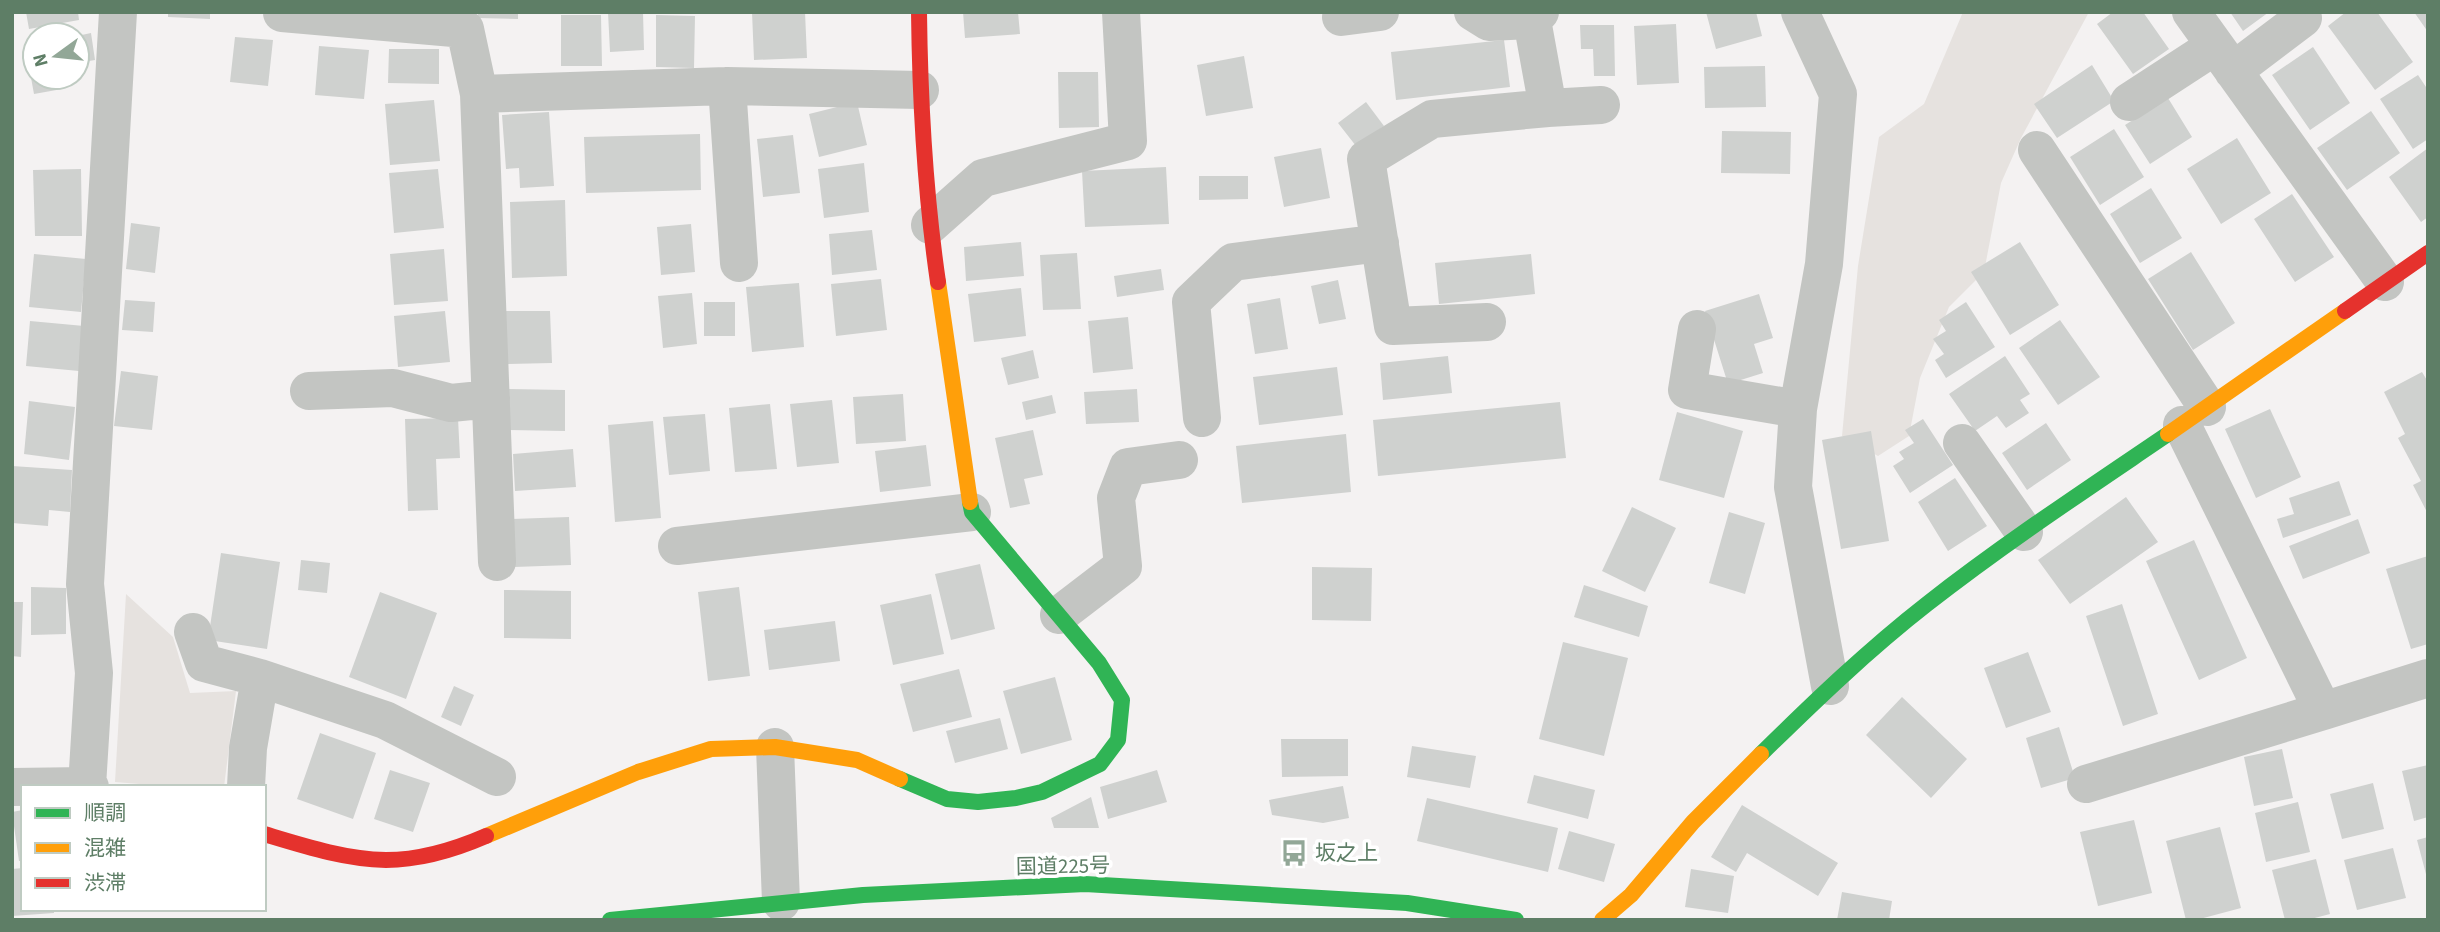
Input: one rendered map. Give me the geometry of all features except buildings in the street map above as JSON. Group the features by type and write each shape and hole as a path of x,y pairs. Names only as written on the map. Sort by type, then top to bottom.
{"main road":[{"path":"266,835 329,853 387,860 426,855 467,844 650,768 711,750 775,747 857,760 947,799 978,802 1042,792 1100,764 1118,740 1122,700 1099,663 972,512 930,225 920,90 919,12"},
{"path":"1602,920 1631,895 1693,822 1830,686 1927,604 2024,532 2428,253"},
{"name":"国道225号","path":"610,920 863,895 1085,884 1407,903 1516,920"}],"street":[{"path":"88,785 94,673 85,584 118,12"},
{"path":"930,225 983,178 1128,141 1121,12"},
{"path":"1341,17 1380,12"},
{"path":"1473,12 1489,22 1536,16 1548,108"},
{"path":"1800,12 1838,94 1824,264 1798,409 1793,487 1830,686"},
{"path":"2191,12 2385,282"},
{"path":"282,13 465,29 479,94 497,562"},
{"path":"2129,102 2224,59 2303,18"},
{"path":"727,86 739,263"},
{"path":"479,94 727,86 920,90"},
{"path":"1487,322 1393,327 1366,159 1432,119 1601,105"},
{"path":"2037,150 2194,416 2323,711"},
{"path":"1202,418 1191,302 1233,262 1380,243"},
{"path":"1697,329 1687,390 1798,409"},
{"path":"309,391 393,388 451,403 491,399"},
{"path":"1962,443 2024,532"},
{"path":"1059,615 1122,566 1116,498 1128,467 1179,460"},
{"path":"677,545 972,512"},
{"path":"193,632 204,663 260,678 385,720 497,777"},
{"path":"246,785 248,748 260,678"},
{"path":"2086,784 2428,678"},
{"path":"775,747 780,902"}],"shaded area":[{"path":"1963,12 2089,12 2021,138 2001,183 1984,272 1949,307 1920,378 1909,436 1878,456 1842,436 1858,266 1879,137 1924,104"},
{"path":"126,594 173,637 190,693 236,691 224,785 115,782"}],"traffic: fast":[{"path":"1761,754 1863,658 1956,581 2168,434"},
{"path":"900,779 947,799 978,802 1016,798 1042,792 1100,764 1118,740 1122,700 1099,663 972,512 970,502"},
{"path":"610,920 863,895 1085,884 1407,903 1516,920"}],"traffic: slow":[{"path":"938,282 970,502"},
{"path":"2168,434 2345,311"},
{"path":"486,836 638,772 711,749 775,747 857,760 900,779"},
{"path":"1602,920 1631,895 1693,822 1761,754"}],"traffic: jam":[{"path":"919,12 924,148 938,282"},
{"path":"2345,311 2428,253"},
{"path":"266,835 339,854 386,860 437,853 486,836"}],"place":[{"name":"坂之上","path":"1294,853"}]}
